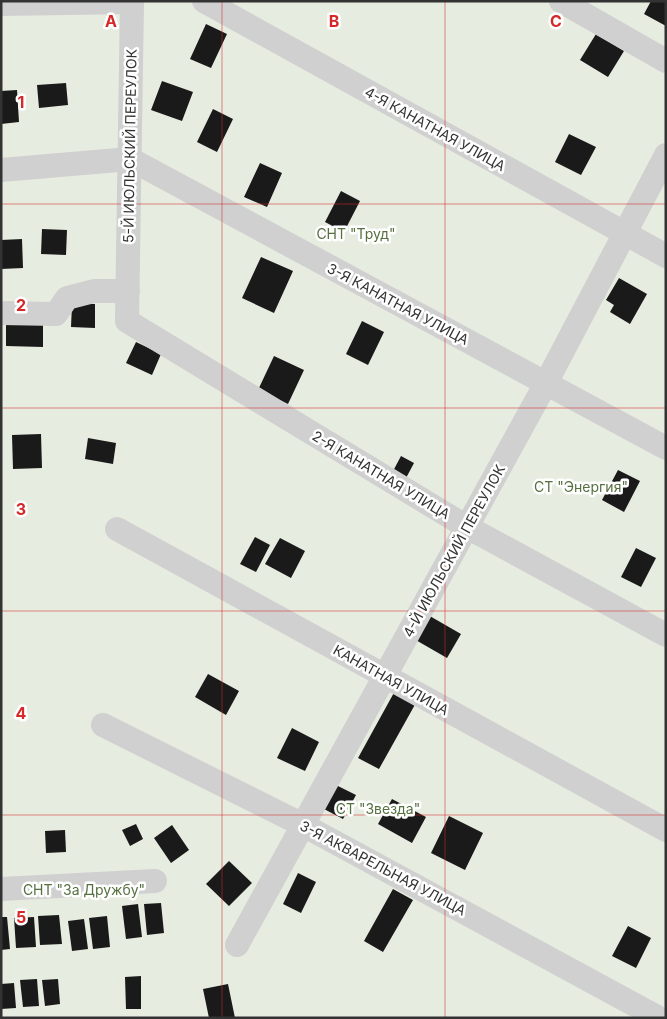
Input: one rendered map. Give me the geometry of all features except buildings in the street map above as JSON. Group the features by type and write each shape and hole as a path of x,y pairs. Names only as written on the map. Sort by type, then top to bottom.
{"lane":[{"name":"4-Я КАНАТНАЯ УЛИЦА","path":"204,1 666,256"},
{"path":"561,1 666,61"},
{"path":"1,4 132,2"},
{"name":"5-Й ИЮЛЬСКИЙ ПЕРЕУЛОК","path":"127,321 132,2"},
{"name":"4-Й ИЮЛЬСКИЙ ПЕРЕУЛОК","path":"238,945 546,383 666,155"},
{"path":"1,170 130,159"},
{"name":"3-Я КАНАТНАЯ УЛИЦА","path":"130,159 666,448"},
{"path":"1,312 56,314 67,298 94,291 128,291"},
{"name":"2-Я КАНАТНАЯ УЛИЦА","path":"127,321 467,527 666,635"},
{"name":"КАНАТНАЯ УЛИЦА","path":"117,529 666,830"},
{"name":"3-Я АКВАРЕЛЬНАЯ УЛИЦА","path":"103,725 303,825 659,1018"},
{"path":"1,888 155,881"}],"green space":[{"path":"1,1 666,1 666,1018 1,1018"}],"park label":[{"name":"СНТ \"Труд\"","path":"356,234"},
{"name":"СТ \"Энергия\"","path":"581,487"},
{"name":"СТ \"Звезда\"","path":"378,809"},
{"name":"СНТ \"За Дружбу\"","path":"84,890"}]}
